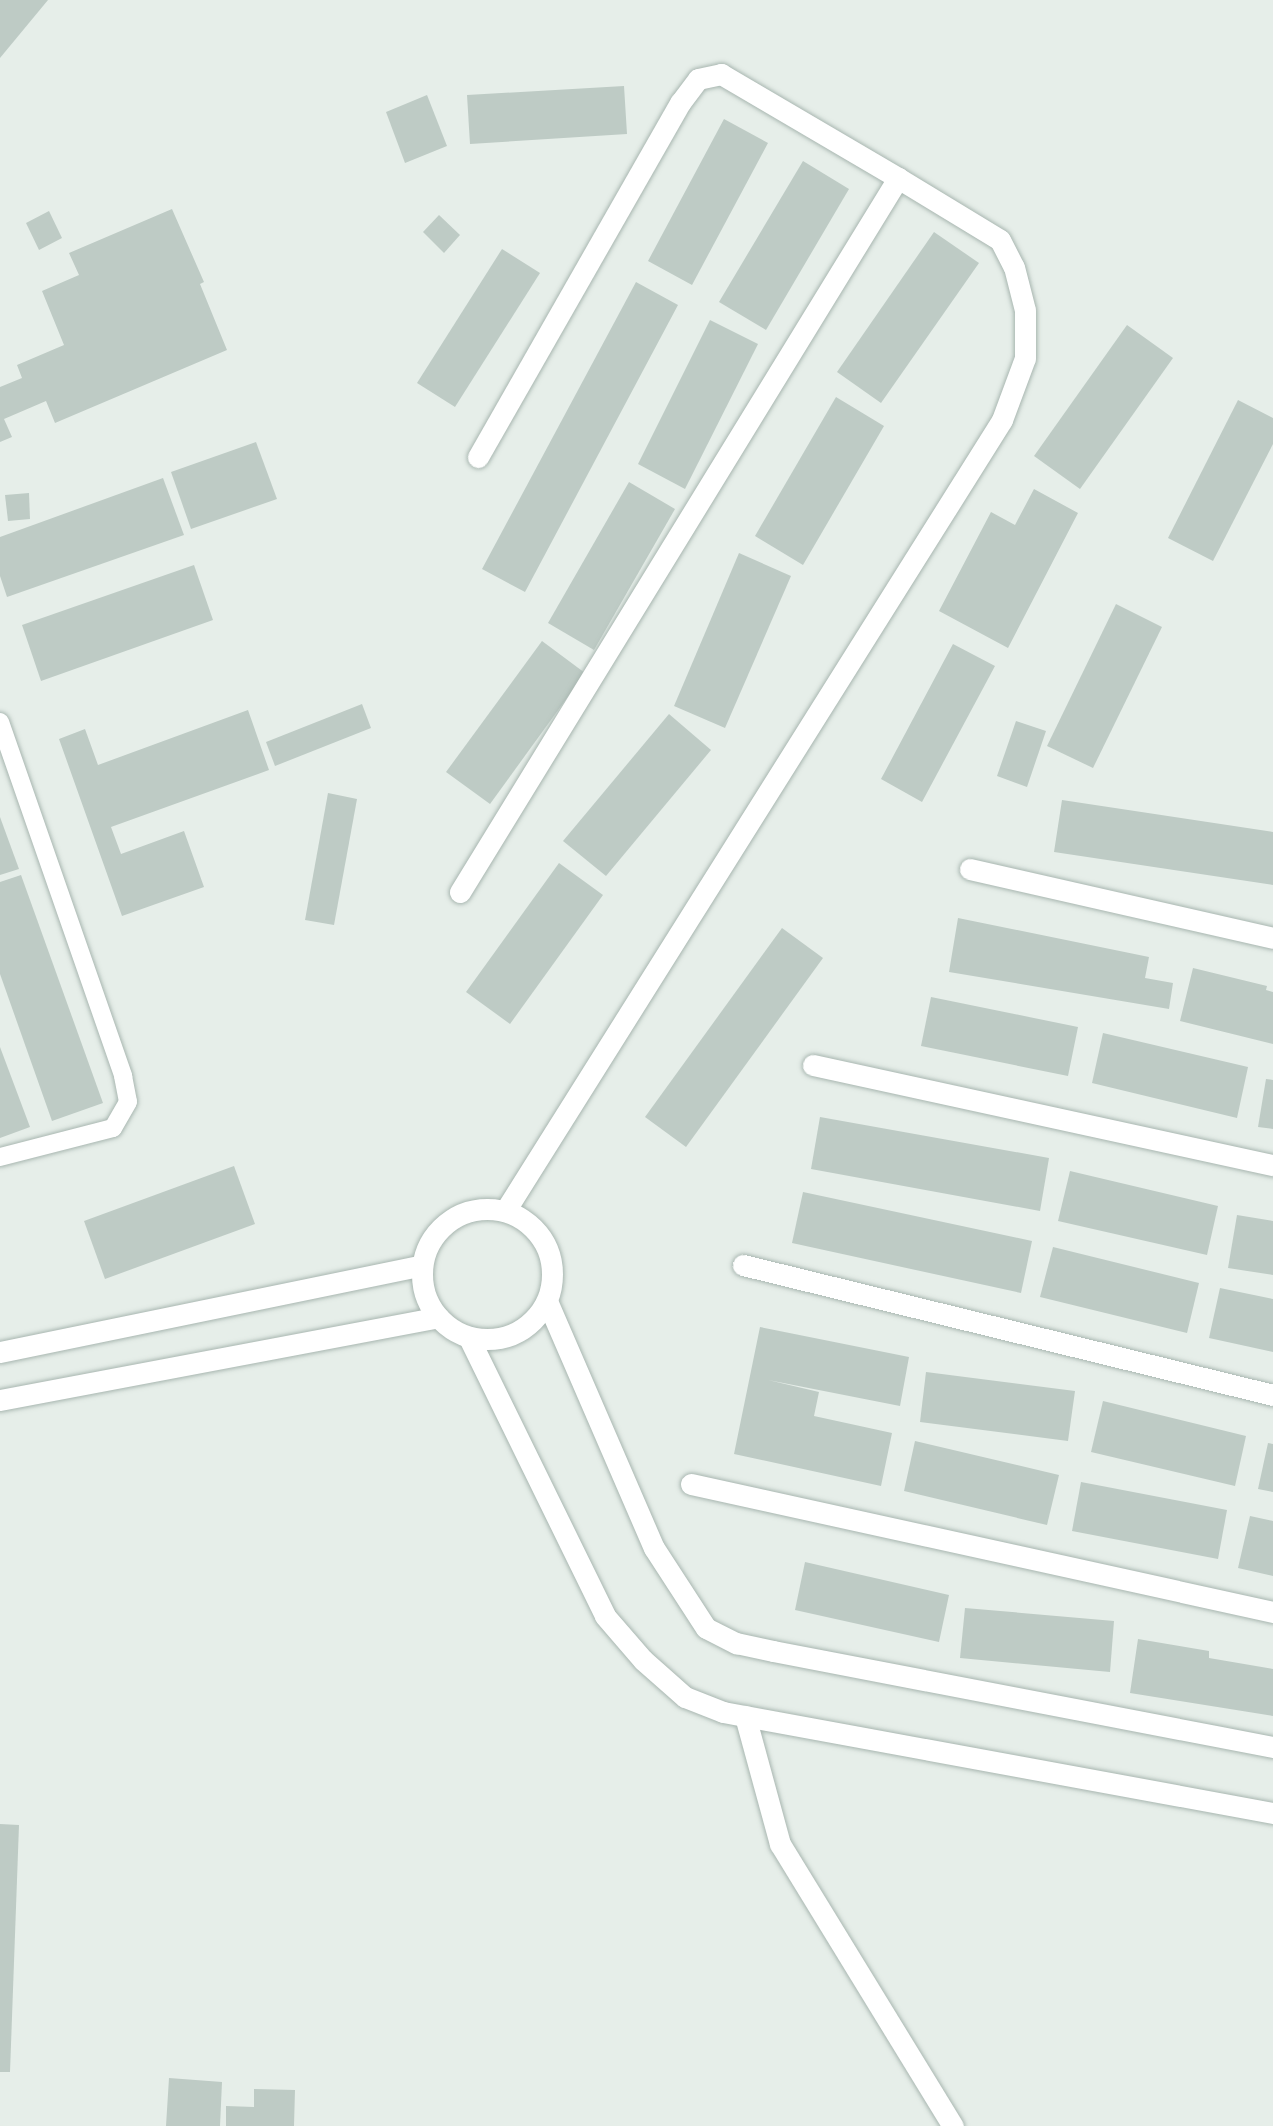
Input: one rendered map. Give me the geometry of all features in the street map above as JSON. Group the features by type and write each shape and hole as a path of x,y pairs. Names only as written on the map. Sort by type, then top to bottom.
{"street":[{"path":"478,457 680,103 698,79 721,74 898,178 1000,240 1014,267 1025,310 1025,358 1002,420 505,1211"},
{"path":"460,892 898,178"},
{"path":"970,869 1273,938"},
{"path":"813,1065 1273,1165"},
{"path":"468,1211 505,1211 522,1219 536,1231 546,1247 552,1265 547,1301 536,1318 522,1330 506,1338 469,1338 452,1330 427,1302 422,1284 422,1265 432,1239 451,1219 468,1211"},
{"path":"0,1352 422,1265"},
{"path":"743,1265 1273,1395"},
{"path":"547,1301 654,1548 706,1628 736,1643 773,1651 1273,1747"},
{"path":"0,1400 438,1317"},
{"path":"469,1338 604,1616 643,1660 685,1697 723,1712 1273,1813"},
{"path":"691,1484 1273,1612"},
{"path":"745,1716 780,1844 953,2126"}],"lane":[{"path":"0,723 123,1076 128,1102 113,1128 0,1157"}],"building":[{"path":"0,0 48,0 0,58"},
{"path":"624,86 627,134 470,144 467,95"},
{"path":"427,95 447,146 405,163 386,112"},
{"path":"724,119 768,143 692,285 648,261"},
{"path":"803,161 849,189 766,330 719,302"},
{"path":"172,209 204,282 200,284 227,350 55,423 46,401 4,419 12,437 0,442 0,387 22,378 17,365 64,345 42,291 79,275 69,253"},
{"path":"49,211 62,238 39,250 26,223"},
{"path":"439,215 460,235 444,253 423,232"},
{"path":"934,232 979,263 881,403 837,372"},
{"path":"502,249 540,273 455,407 417,383"},
{"path":"636,282 678,305 525,592 482,569"},
{"path":"710,320 758,344 685,489 638,464"},
{"path":"1127,325 1173,358 1080,489 1034,456"},
{"path":"836,397 884,426 803,565 755,536"},
{"path":"1238,400 1273,418 1273,444 1213,561 1168,538"},
{"path":"256,442 277,499 191,529 171,472"},
{"path":"163,478 184,535 7,597 0,576 0,537"},
{"path":"629,482 675,509 594,650 548,623"},
{"path":"1034,489 1078,513 1008,648 939,611 991,512 1015,525"},
{"path":"29,493 30,519 8,521 5,495"},
{"path":"739,553 791,576 725,728 674,706"},
{"path":"194,565 213,620 41,681 22,625"},
{"path":"1116,604 1162,627 1093,768 1047,746"},
{"path":"542,641 585,673 490,804 446,772"},
{"path":"953,644 995,666 922,802 881,779"},
{"path":"362,704 371,728 275,766 266,742"},
{"path":"248,710 269,770 111,827 121,854 184,831 204,887 122,916 59,739 85,729 98,765"},
{"path":"669,714 711,750 606,876 563,841"},
{"path":"1016,721 1046,731 1027,787 997,776"},
{"path":"328,793 357,799 334,925 305,920"},
{"path":"1062,800 1273,832 1273,885 1054,852"},
{"path":"0,817 19,869 0,875"},
{"path":"559,863 603,895 510,1024 466,992"},
{"path":"21,875 103,1103 52,1121 0,974 0,882"},
{"path":"958,918 1149,957 1145,978 1173,983 1169,1009 949,972"},
{"path":"782,928 823,958 686,1147 645,1117"},
{"path":"1193,968 1267,986 1266,990 1273,992 1273,1044 1180,1021"},
{"path":"931,997 1078,1027 1068,1076 921,1046"},
{"path":"1103,1033 1248,1067 1237,1118 1092,1083"},
{"path":"0,1047 30,1127 0,1138"},
{"path":"1266,1079 1273,1080 1273,1129 1258,1127"},
{"path":"820,1117 1049,1158 1040,1211 811,1169"},
{"path":"234,1166 255,1224 105,1279 84,1221"},
{"path":"1070,1171 1218,1206 1207,1255 1058,1221"},
{"path":"803,1192 1032,1241 1021,1293 792,1243"},
{"path":"1237,1215 1273,1221 1273,1275 1228,1268"},
{"path":"1053,1247 1199,1283 1187,1333 1040,1297"},
{"path":"1220,1288 1273,1299 1273,1352 1209,1338"},
{"path":"760,1327 909,1357 900,1406 768,1380 819,1392 814,1416 892,1433 881,1486 734,1454"},
{"path":"926,1372 1075,1391 1068,1441 920,1422"},
{"path":"1103,1401 1246,1436 1235,1486 1091,1452"},
{"path":"915,1441 1059,1475 1047,1525 904,1491"},
{"path":"1268,1443 1273,1444 1273,1492 1258,1489"},
{"path":"1081,1482 1227,1510 1218,1559 1072,1531"},
{"path":"1250,1516 1273,1521 1273,1576 1238,1568"},
{"path":"805,1562 949,1595 939,1642 795,1610"},
{"path":"965,1608 1114,1621 1110,1672 960,1658"},
{"path":"1138,1639 1209,1651 1209,1658 1273,1669 1273,1716 1130,1693"},
{"path":"0,1824 19,1825 10,2072 0,2072"},
{"path":"169,2078 222,2082 220,2126 166,2126"},
{"path":"254,2089 295,2090 294,2126 226,2126 226,2106 254,2107"}]}
